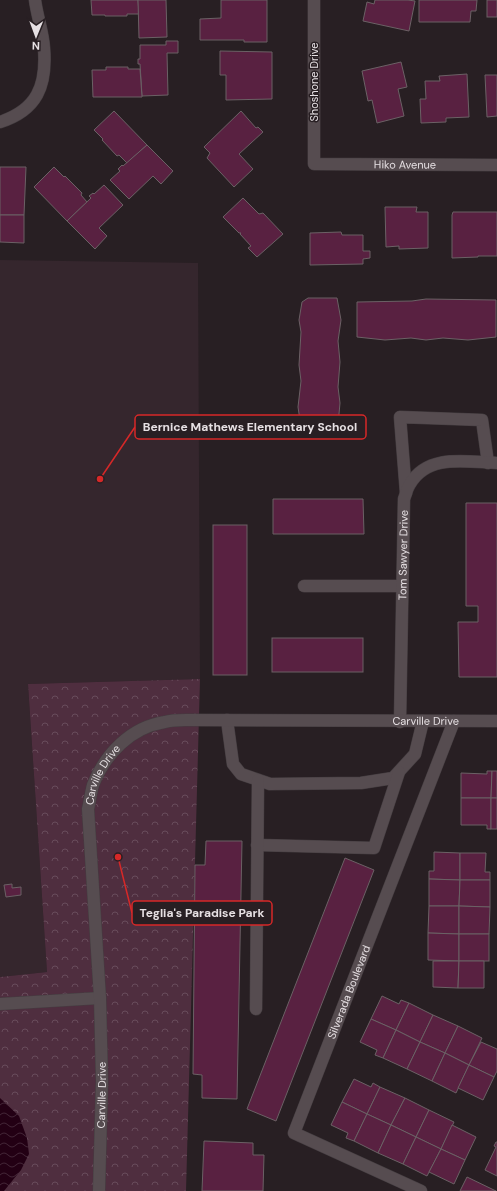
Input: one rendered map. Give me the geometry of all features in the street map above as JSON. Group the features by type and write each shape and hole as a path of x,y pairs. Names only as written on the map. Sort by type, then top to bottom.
{"street":[{"path":"0,122 18,115 31,104 40,91 45,74 44,47 35,0"},
{"name":"Shoshone Drive","path":"314,0 314,164"},
{"name":"Hiko Avenue","path":"314,164 497,165"},
{"path":"406,494 400,417 482,420 492,463"},
{"name":"Tom Sawyer Drive","path":"400,722 404,499 410,484 420,472 432,465 446,461 492,463"},
{"path":"304,586 402,586"},
{"name":"Carville Drive","path":"99,1191 102,1081 100,998 88,809 93,786 102,765 116,747 143,728 163,722 186,720 400,722 497,721"},
{"path":"227,720 232,764 242,774 270,784 361,783 393,778 414,754 423,721"},
{"name":"Silverada Boulevard","path":"421,1191 294,1133 454,721"},
{"path":"258,844 374,848 400,770"},
{"path":"256,1009 258,780"},
{"path":"0,1004 100,998"}],"shaded area":[{"path":"0,260 198,263 200,679 28,684 47,972 0,977"}],"green space":[{"path":"200,679 186,1191 0,1191 0,977 47,972 28,684"}],"water":[{"path":"0,1098 19,1116 27,1138 29,1154 21,1170 4,1191 0,1191"}],"building":[{"path":"91,0 138,0 139,14 127,14 127,16 92,15"},
{"path":"138,0 166,0 167,37 139,38"},
{"path":"221,0 267,0 267,42 244,42 244,40 200,40 200,19 221,18"},
{"path":"375,0 415,1 409,31 363,21 367,2 374,4"},
{"path":"419,0 477,0 476,11 471,11 470,22 419,22"},
{"path":"487,0 497,0 497,17 487,17"},
{"path":"166,41 178,41 178,53 167,53 168,95 142,96 140,64 138,64 138,59 140,59 140,45 166,45"},
{"path":"220,51 272,52 272,99 226,100 226,75 220,75"},
{"path":"401,62 407,87 398,89 404,116 377,123 372,100 368,101 362,71"},
{"path":"106,67 128,67 128,69 140,69 142,97 93,97 92,70 106,70"},
{"path":"467,74 469,117 446,118 446,122 421,123 420,99 426,99 425,81 440,81 439,76"},
{"path":"485,75 497,75 497,116 487,117"},
{"path":"114,111 147,145 127,163 119,155 117,156 94,130"},
{"path":"241,111 256,128 258,127 263,132 239,154 253,169 234,187 207,158 210,153 204,147"},
{"path":"147,145 173,171 161,184 153,176 129,199 110,180 120,171 118,169 122,165 123,166"},
{"path":"0,167 26,167 24,215 0,215"},
{"path":"54,167 82,193 81,195 87,202 67,221 34,187"},
{"path":"104,185 123,205 99,228 107,236 95,249 67,221 91,198 89,196 93,193 94,194"},
{"path":"243,198 259,214 263,213 283,234 257,257 248,248 251,246 240,234 241,233 239,233 223,217"},
{"path":"385,207 417,207 416,212 428,212 428,248 399,249 399,246 386,247"},
{"path":"453,212 497,212 497,256 452,258"},
{"path":"0,215 24,215 24,243 0,242"},
{"path":"341,232 342,235 363,235 363,251 370,251 370,258 363,259 363,264 310,265 310,233"},
{"path":"308,298 337,298 341,320 338,341 340,362 338,387 340,403 338,425 301,427 298,407 301,381 299,365 301,332 299,320 302,302"},
{"path":"426,299 496,300 496,337 468,340 443,338 426,340 411,338 385,340 357,337 357,302 412,301"},
{"path":"273,499 363,499 364,534 273,534"},
{"path":"466,503 497,503 497,677 459,677 458,622 478,622 478,606 466,606"},
{"path":"213,525 247,525 247,675 213,675"},
{"path":"272,638 363,638 363,672 272,672"},
{"path":"487,771 492,771 491,798 461,798 461,773 487,774"},
{"path":"492,771 497,771 497,798 491,798"},
{"path":"461,798 491,798 491,829 487,829 487,825 461,825"},
{"path":"491,798 497,798 497,829 491,829"},
{"path":"206,841 242,841 237,1099 202,1098 202,1075 193,1074 195,865 205,865"},
{"path":"434,852 460,853 460,880 429,879 429,871 434,871"},
{"path":"460,853 486,853 485,872 490,872 490,880 460,880"},
{"path":"345,858 374,870 276,1121 247,1109"},
{"path":"429,879 460,880 459,906 429,906"},
{"path":"460,880 490,880 490,907 459,906"},
{"path":"12,884 12,888 21,887 21,895 6,897 4,885"},
{"path":"429,906 459,906 459,934 428,933"},
{"path":"459,906 490,907 489,934 459,934"},
{"path":"428,933 459,934 459,961 428,960"},
{"path":"459,934 489,934 489,961 459,961"},
{"path":"433,961 459,961 458,988 433,987"},
{"path":"459,961 484,961 484,988 458,988"},
{"path":"382,996 399,1004 401,1000 409,1003 396,1030 371,1019"},
{"path":"409,1003 433,1015 420,1042 396,1030"},
{"path":"433,1015 458,1026 445,1053 420,1042"},
{"path":"371,1019 396,1030 383,1058 375,1055 377,1050 360,1042"},
{"path":"458,1026 482,1038 469,1065 445,1053"},
{"path":"396,1030 420,1042 407,1069 383,1058"},
{"path":"420,1042 445,1053 432,1081 407,1069"},
{"path":"481,1042 497,1049 497,1071 494,1077 469,1065"},
{"path":"445,1053 469,1065 456,1093 432,1081"},
{"path":"469,1065 494,1077 483,1100 458,1088"},
{"path":"354,1079 371,1087 373,1083 380,1087 367,1114 342,1102"},
{"path":"380,1087 405,1098 391,1125 367,1114"},
{"path":"405,1098 429,1110 416,1137 391,1125"},
{"path":"342,1102 367,1114 354,1141 346,1138 348,1133 331,1125"},
{"path":"429,1110 454,1122 441,1149 416,1137"},
{"path":"367,1114 391,1125 378,1153 354,1141"},
{"path":"391,1125 416,1137 403,1164 378,1153"},
{"path":"452,1125 476,1137 465,1160 441,1149"},
{"path":"416,1137 441,1149 427,1176 403,1164"},
{"path":"204,1141 253,1143 253,1155 264,1155 263,1191 202,1191"},
{"path":"496,1142 497,1176 485,1170 496,1147 494,1146"},
{"path":"441,1149 465,1160 454,1184 429,1172"},
{"path":"467,1177 496,1191 460,1191"}],"place":[{"name":"Bernice Mathews Elementary School","path":"100,479"},
{"name":"Teglia's Paradise Park","path":"118,857"}]}
